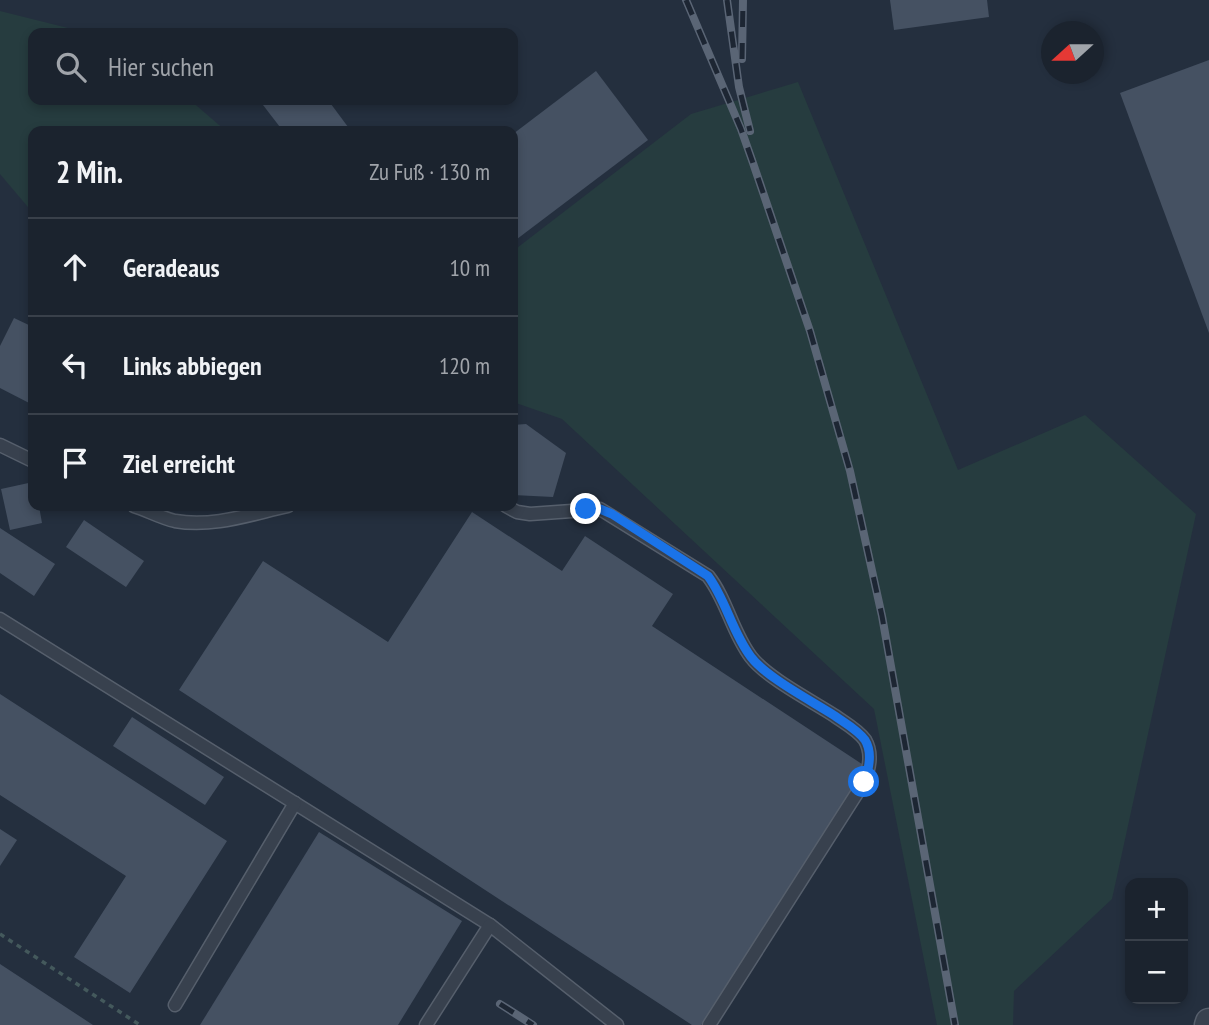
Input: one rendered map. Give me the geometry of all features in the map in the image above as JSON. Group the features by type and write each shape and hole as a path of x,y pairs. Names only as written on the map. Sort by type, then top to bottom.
{"lane":[{"path":"0,445 28,459"},
{"path":"515,511 530,514 600,509 708,576 716,586 721,601 752,659 849,726 864,740 869,753 869,767 864,782 709,1025"},
{"path":"147,511 173,521 196,523 218,522 266,511"},
{"path":"0,619 490,925 617,1025"},
{"path":"175,1005 295,803"},
{"path":"426,1025 490,925"}],"path":[{"path":"0,934 140,1025"}],"green space":[{"path":"0,11 68,28 28,28 28,105 196,105 220,126 28,126 28,207 0,174"},
{"path":"798,82 958,470 1085,415 1196,514 1112,899 1014,991 1013,1025 937,1025 874,709 562,419 518,404 518,247 691,114"}],"building":[{"path":"890,0 987,0 989,17 894,30"},
{"path":"1209,60 1209,333 1120,93"},
{"path":"596,71 648,140 518,238 518,130"},
{"path":"263,105 332,105 347,126 279,126"},
{"path":"14,318 28,325 28,402 0,388 0,346"},
{"path":"526,424 566,453 553,497 518,495 518,425"},
{"path":"28,483 28,511 40,511 42,523 10,530 1,489"},
{"path":"472,512 562,571 585,536 673,594 652,626 868,768 701,1025 692,1025 179,690 263,561 388,642"},
{"path":"84,520 144,561 126,587 66,547"},
{"path":"0,528 55,564 34,596 0,573"},
{"path":"0,694 227,841 130,993 74,957 126,876 0,795"},
{"path":"132,717 224,777 205,805 113,746"},
{"path":"0,829 17,840 0,866"},
{"path":"319,832 462,921 398,1025 200,1025"},
{"path":"0,964 93,1025 0,1025"}],"railway":[{"path":"686,0 753,163 810,331 850,471 882,616 955,1025"},
{"path":"727,0 739,87 750,131"},
{"path":"742,59 743,0"},
{"path":"500,1004 533,1025"}],"route":[{"path":"586,509 600,509 612,514 708,576 716,586 721,601 752,659 849,726 864,740 869,753 869,767 864,782"}]}
